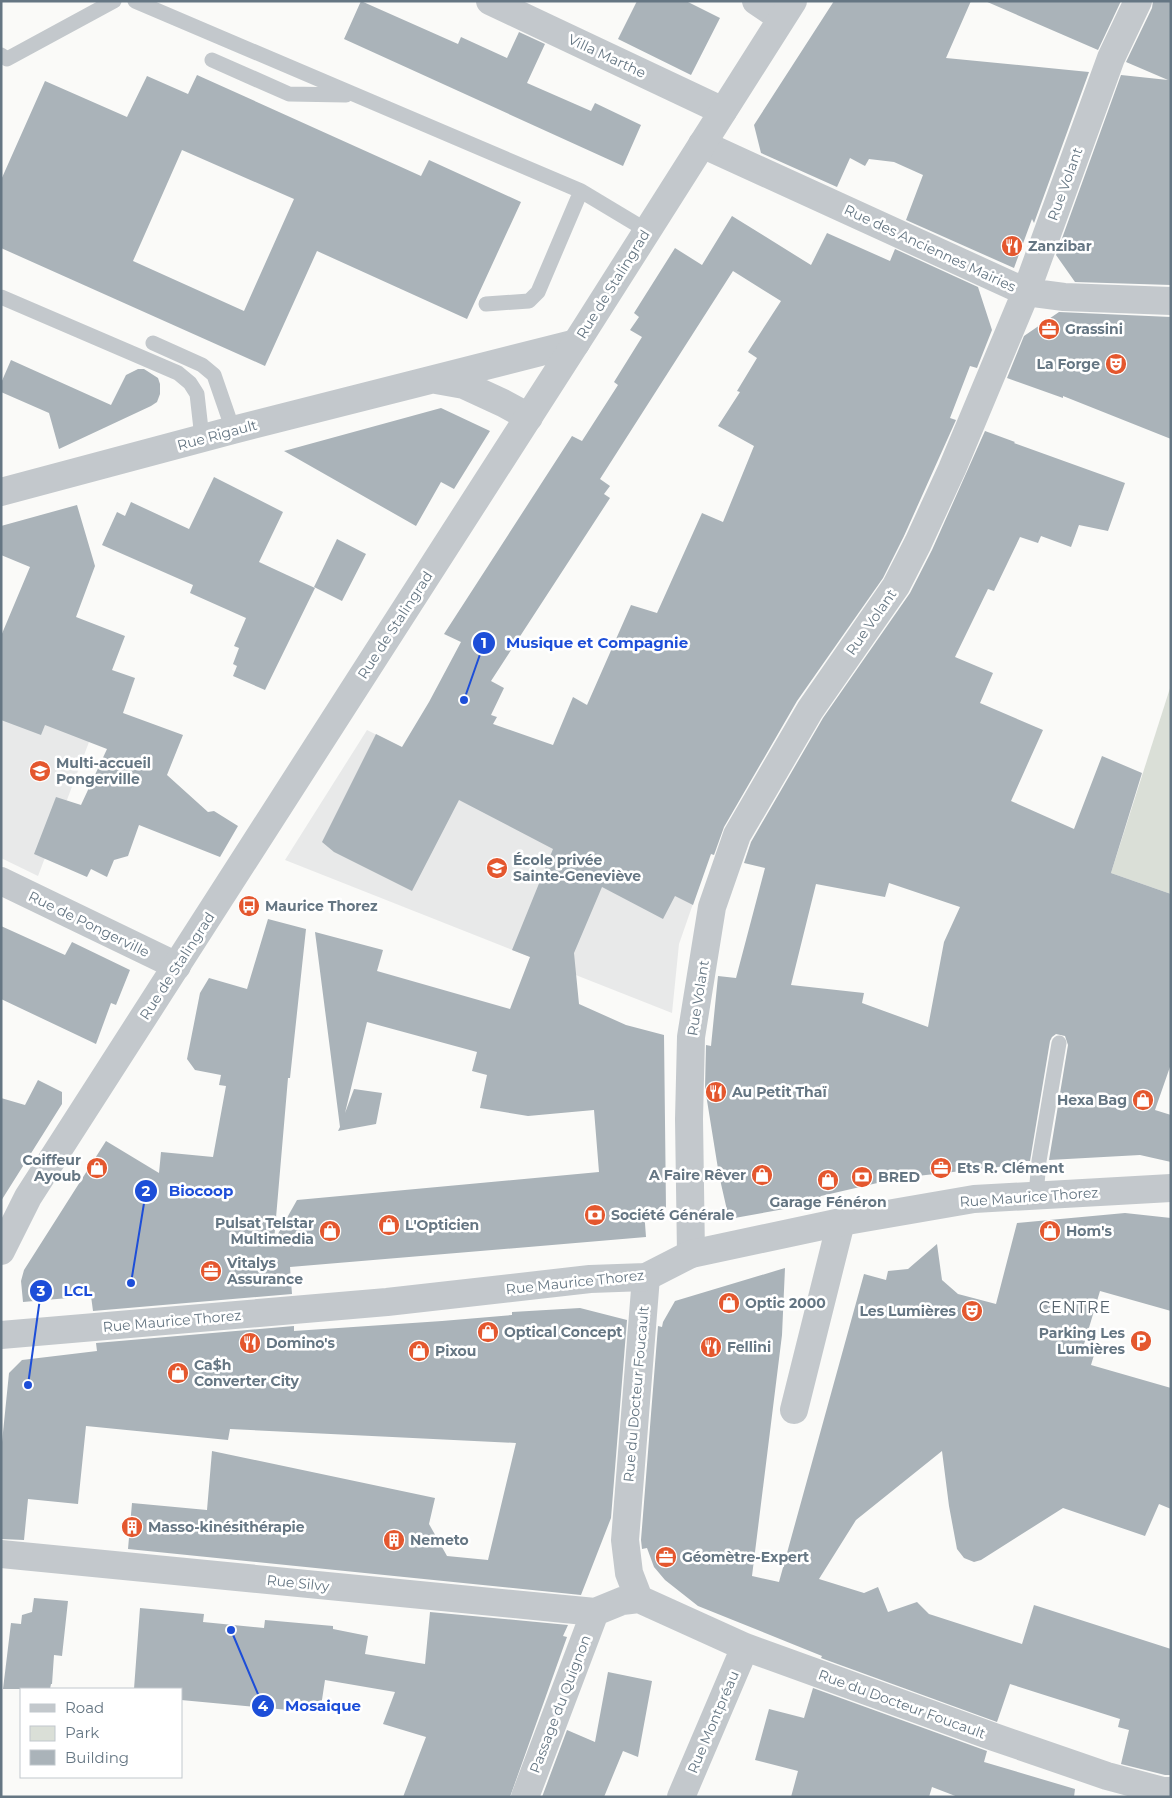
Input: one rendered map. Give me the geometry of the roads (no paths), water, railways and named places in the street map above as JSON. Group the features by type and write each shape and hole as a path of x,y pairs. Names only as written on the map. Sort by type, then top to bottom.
{"street":[{"name":"Villa Marthe","path":"490,1 723,111"},
{"path":"756,1 787,10"},
{"name":"Rue Volant","path":"691,1254 689,1119 691,1037 712,908 737,835 810,710 896,586 952,469 1026,292 1111,58 1138,1"},
{"name":"Rue de Stalingrad","path":"1,1251 28,1197 529,417 787,10"},
{"name":"Rue des Anciennes Mairies","path":"702,144 1026,292 1064,297 1171,301"},
{"name":"Rue Rigault","path":"1,492 202,438 576,342"},
{"name":"Rue Rigault","path":"432,379 464,385 529,417"},
{"name":"Rue de Pongerville","path":"1,881 177,966"},
{"name":"Rue Maurice Thorez","path":"1,1334 387,1302 590,1279 646,1277 691,1254 841,1222 974,1199 1036,1194 1171,1188"},
{"path":"794,1410 841,1222"},
{"name":"Rue du Docteur Foucault","path":"646,1277 625,1540 629,1573 640,1599 745,1647 994,1737 1153,1791"},
{"name":"Rue Silvy","path":"1,1554 595,1612"},
{"path":"595,1612 622,1602 640,1599"},
{"name":"Passage du Quignon","path":"525,1797 595,1612"},
{"name":"Rue Montpréau","path":"681,1797 745,1647"}],"lane":[{"path":"1,56 7,59 114,1"},
{"path":"136,1 581,192 646,230"},
{"path":"212,60 289,94 354,95"},
{"path":"486,304 529,301 538,292 581,192"},
{"path":"1,298 178,373 190,383 197,394 202,438"},
{"path":"153,343 202,365 214,376 233,430"},
{"path":"1036,1194 1039,1160 1059,1043"}],"place":[{"name":"Zanzibar","path":"1012,246"},
{"name":"Grassini","path":"1049,329"},
{"name":"La Forge","path":"1116,364"},
{"name":"Musique et Compagnie","path":"464,700"},
{"name":"Multi-accueil Pongerville","path":"40,771"},
{"name":"École privée Sainte-Geneviève","path":"497,868"},
{"name":"Maurice Thorez","path":"249,906"},
{"name":"Au Petit Thaï","path":"716,1092"},
{"name":"Hexa Bag","path":"1143,1100"},
{"name":"Coiffeur Ayoub","path":"97,1168"},
{"name":"Ets R. Clément","path":"941,1168"},
{"name":"A Faire Rêver","path":"762,1175"},
{"name":"BRED","path":"862,1177"},
{"name":"Garage Fénéron","path":"828,1180"},
{"name":"Société Générale","path":"595,1215"},
{"name":"L'Opticien","path":"389,1225"},
{"name":"Pulsat Telstar Multimedia","path":"330,1231"},
{"name":"Hom's","path":"1050,1231"},
{"name":"Vitalys Assurance","path":"211,1271"},
{"name":"Biocoop","path":"131,1283"},
{"name":"Optic 2000","path":"729,1303"},
{"name":"Les Lumières","path":"972,1311"},
{"name":"Optical Concept","path":"488,1332"},
{"name":"Parking Les Lumières","path":"1141,1341"},
{"name":"Domino's","path":"250,1343"},
{"name":"Fellini","path":"711,1347"},
{"name":"Pixou","path":"419,1351"},
{"name":"Ca$h Converter City","path":"178,1373"},
{"name":"LCL","path":"28,1385"},
{"name":"Masso-kinésithérapie","path":"132,1527"},
{"name":"Nemeto","path":"394,1540"},
{"name":"Géomètre-Expert","path":"666,1557"},
{"name":"Mosaique","path":"231,1630"}],"district":[{"name":"CENTRE","path":"1075,1307"}]}
